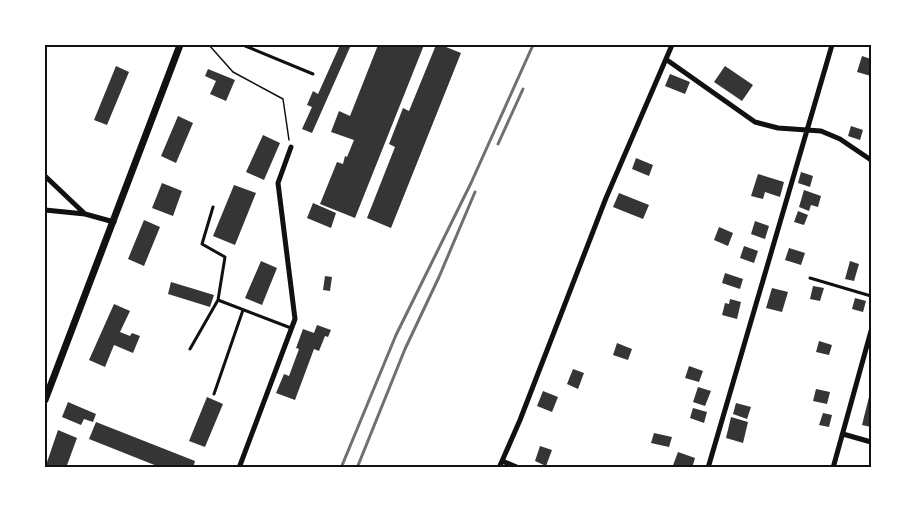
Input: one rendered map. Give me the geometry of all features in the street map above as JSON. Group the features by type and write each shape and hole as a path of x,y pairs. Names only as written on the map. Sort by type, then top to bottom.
{"street":[{"path":"45,400 180,45"},
{"path":"499,468 520,420 606,198 672,45"},
{"path":"708,468 832,45"},
{"path":"667,60 755,122 778,129 817,130 840,139 871,160"},
{"path":"239,468 295,319 278,183 291,147"},
{"path":"45,176 85,214"},
{"path":"45,210 85,214 114,222"},
{"path":"833,468 871,331"},
{"path":"843,434 871,442"},
{"path":"502,461 519,468"}],"lane":[{"path":"243,45 313,74"},
{"path":"190,350 218,300 225,257 202,244 213,207"},
{"path":"810,278 871,296"},
{"path":"218,300 291,328"},
{"path":"214,394 243,310"}],"path":[{"path":"209,45 233,72 283,99 291,147"}],"building":[{"path":"340,45 351,45 312,133 302,129 312,107 307,105 313,91 318,94"},
{"path":"378,45 424,45 355,218 320,204 337,162 343,164 354,140 331,132 339,111 350,116"},
{"path":"436,45 461,53 391,228 367,218 395,147 389,144 403,108 409,111"},
{"path":"862,56 871,59 871,76 857,72"},
{"path":"116,66 129,72 107,125 94,120"},
{"path":"725,66 753,85 742,101 714,82"},
{"path":"208,69 235,80 226,101 210,94 216,81 205,76"},
{"path":"670,74 690,82 685,94 665,86"},
{"path":"178,116 193,123 176,163 161,156"},
{"path":"851,126 863,130 860,140 848,136"},
{"path":"263,135 280,143 264,180 246,172"},
{"path":"636,158 653,165 649,176 632,169"},
{"path":"801,172 813,176 810,187 798,183"},
{"path":"758,174 784,182 780,197 765,192 763,199 751,196"},
{"path":"162,183 182,191 173,216 152,208"},
{"path":"234,185 256,193 235,245 213,236"},
{"path":"804,190 821,196 818,207 811,205 809,211 799,207"},
{"path":"619,193 649,205 643,219 613,207"},
{"path":"313,203 336,213 331,228 307,218"},
{"path":"798,211 808,215 804,225 794,222"},
{"path":"144,220 160,227 144,266 128,259"},
{"path":"755,221 769,226 765,239 751,234"},
{"path":"719,227 733,233 728,246 714,240"},
{"path":"744,246 758,251 754,263 740,258"},
{"path":"789,248 805,253 801,265 785,260"},
{"path":"261,261 277,268 262,305 245,298"},
{"path":"850,261 859,264 854,281 845,279"},
{"path":"725,273 743,279 740,289 722,283"},
{"path":"325,276 332,277 330,291 323,290"},
{"path":"171,282 214,295 210,307 168,294"},
{"path":"813,286 824,288 820,301 810,299"},
{"path":"772,288 788,292 782,312 766,308"},
{"path":"855,298 866,301 863,312 852,309"},
{"path":"730,299 741,302 737,319 722,315 725,303 729,304"},
{"path":"114,304 130,311 120,332 130,336 132,333 140,336 133,353 114,345 105,367 89,360"},
{"path":"317,325 331,330 328,337 325,336 319,351 314,349 295,400 276,393 284,374 289,376 299,349 296,348 303,329 314,333"},
{"path":"819,341 832,345 829,355 816,352"},
{"path":"617,343 632,349 628,360 613,355"},
{"path":"689,366 703,371 699,382 685,378"},
{"path":"573,369 584,373 578,389 567,384"},
{"path":"698,387 711,391 705,406 693,402"},
{"path":"816,389 830,392 827,404 813,401"},
{"path":"543,391 558,397 552,412 537,406"},
{"path":"871,393 871,427 862,425"},
{"path":"207,397 223,404 205,447 189,441"},
{"path":"68,402 96,414 93,422 84,419 81,425 62,417"},
{"path":"736,403 751,407 747,419 733,414"},
{"path":"693,408 707,412 704,423 690,418"},
{"path":"823,413 832,415 829,427 819,425"},
{"path":"731,417 748,422 743,443 726,438"},
{"path":"96,422 195,461 193,468 162,468 89,439"},
{"path":"58,430 77,438 66,468 45,468"},
{"path":"654,433 672,437 669,447 651,443"},
{"path":"540,446 552,450 546,466 535,461"},
{"path":"678,452 695,458 692,468 672,468"}],"railway":[{"path":"341,468 396,335 471,183 533,45"},
{"path":"498,144 523,89"},
{"path":"357,468 405,349 475,192"}]}
